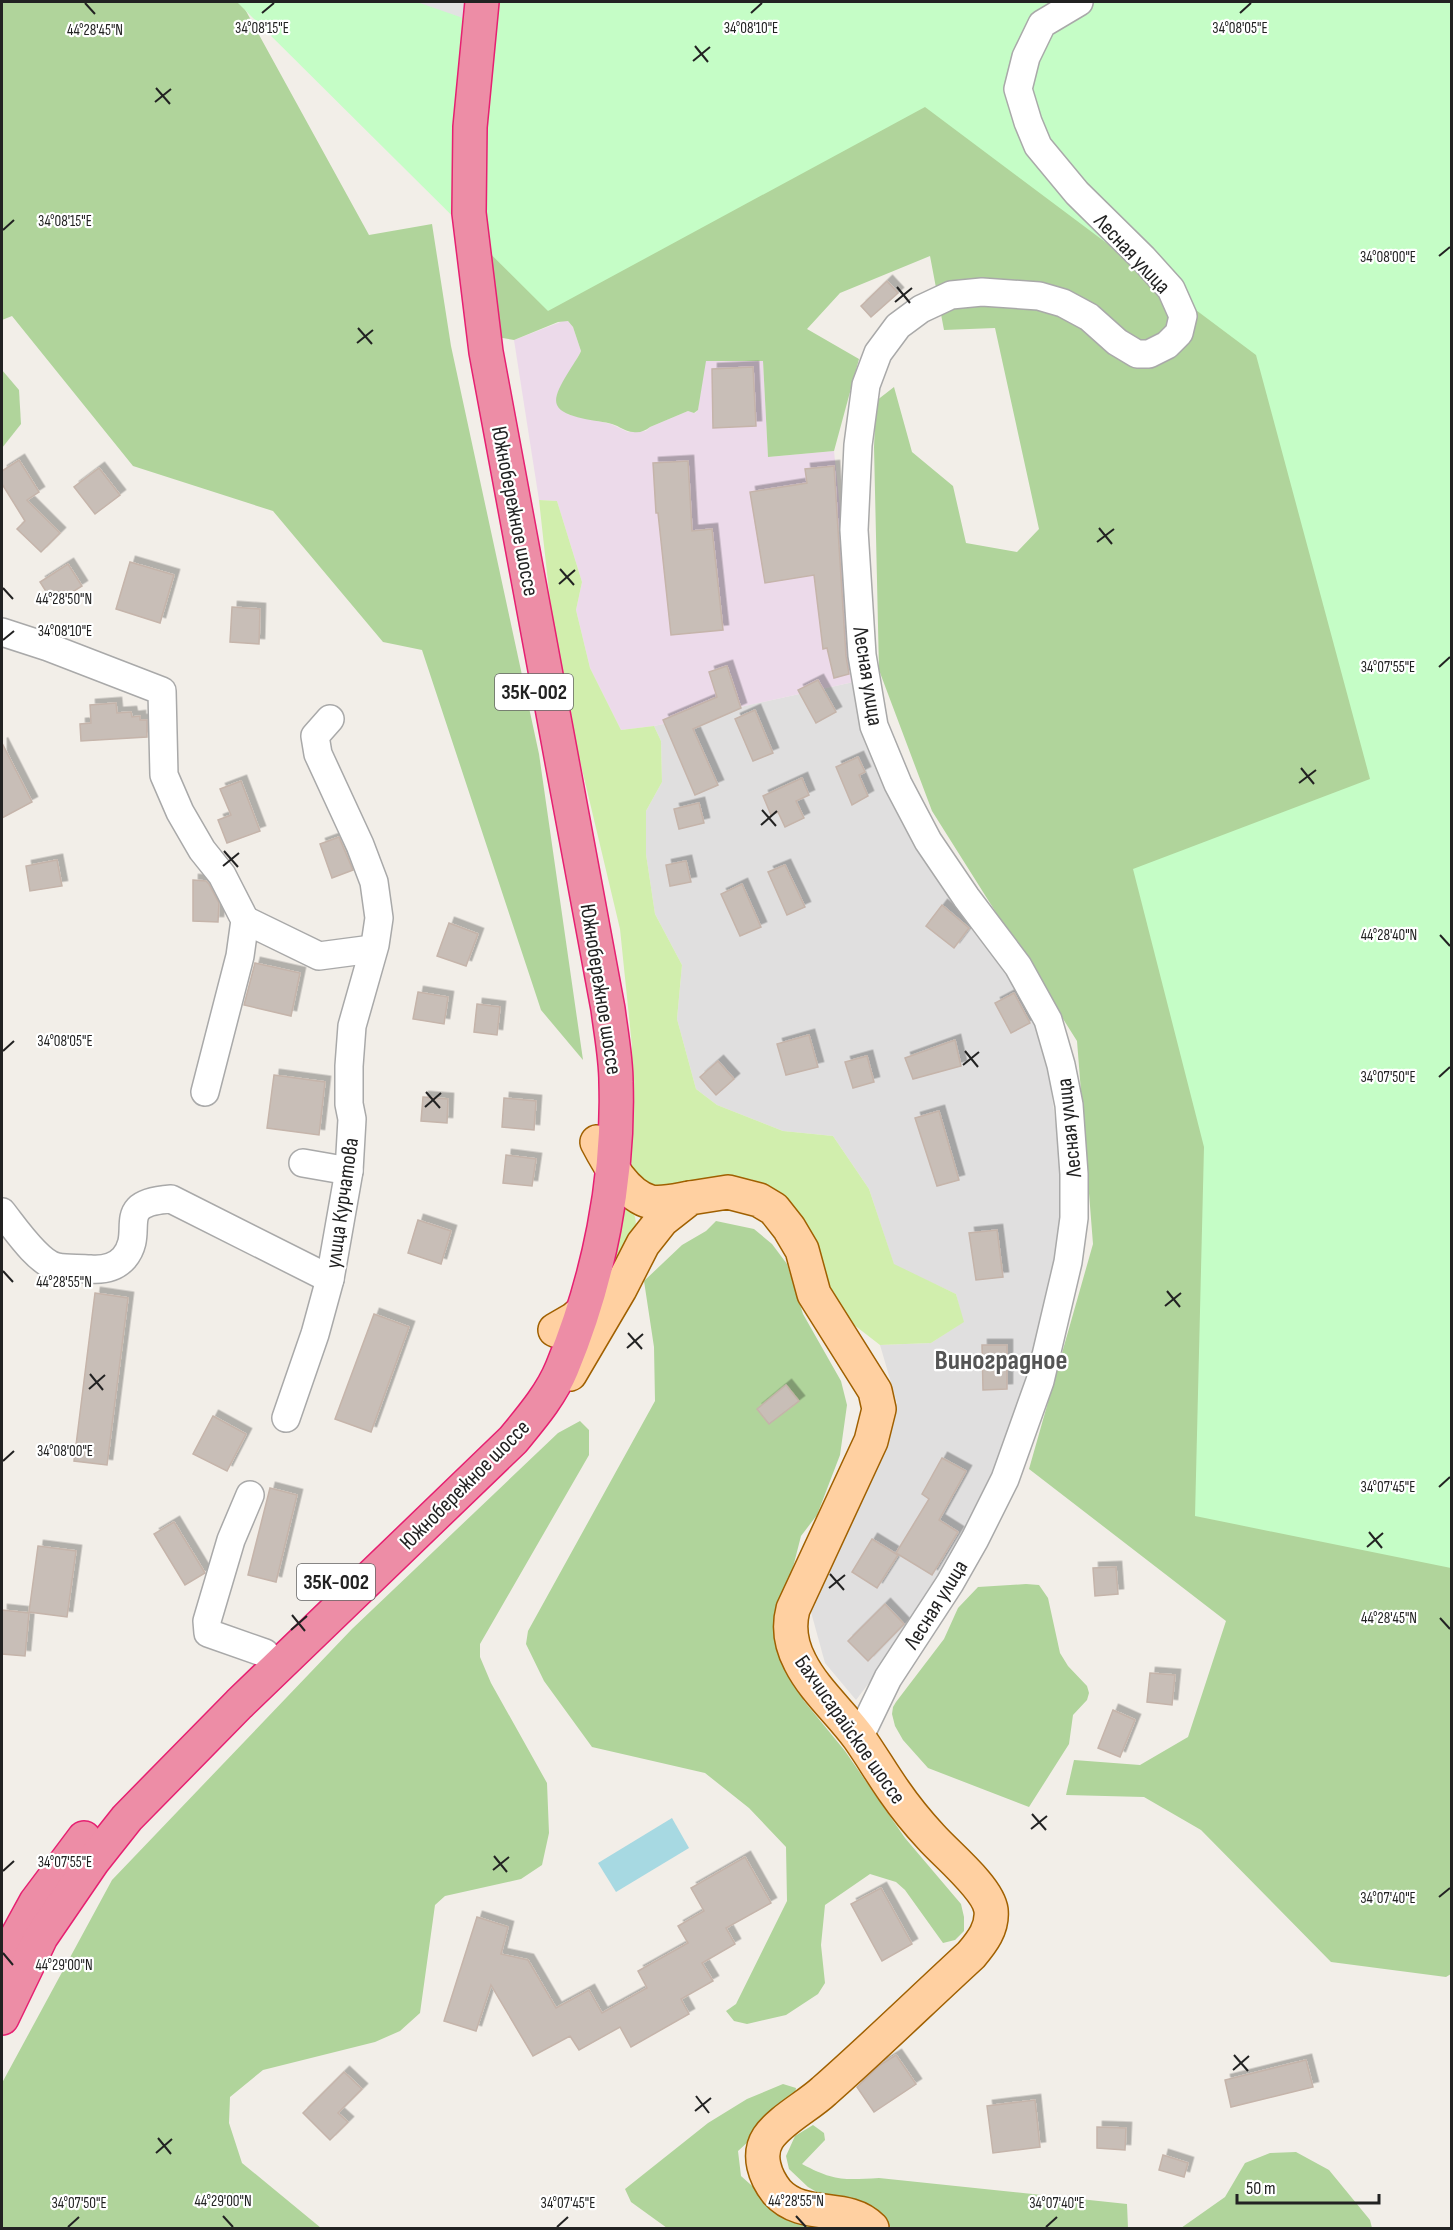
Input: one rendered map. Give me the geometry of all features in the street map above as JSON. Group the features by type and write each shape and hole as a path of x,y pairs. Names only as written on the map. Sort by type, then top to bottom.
{"highway":[{"name":"Южнобережное шоссе","path":"2,2018 41,1936 59,1890 91,1829 131,1785 370,1549 483,1446 520,1400 591,1287 602,1239 605,1156 616,1081 608,1009 476,354 454,214 454,119 465,2"},
{"name":"Южнобережное шоссе","path":"476,354 469,213 470,127 482,2"},
{"name":"Южнобережное шоссе","path":"2,1964 36,1902 59,1890 93,1861 126,1818 239,1704 513,1440 538,1408 561,1370 568,1322"}],"main road":[{"path":"605,1156 639,1196 651,1202 690,1198"},
{"name":"Бахчисарайское шоссе","path":"625,1278 643,1244 662,1220 690,1198 728,1192 759,1200 774,1209 789,1228 802,1250 814,1294 822,1310 875,1391 879,1409 871,1441 810,1569 790,1621 793,1647 800,1664 859,1738 896,1794 918,1823 975,1881 986,1895 991,1910 990,1926 983,1941 971,1955 826,2090 777,2128 768,2138 763,2149 762,2160 765,2171 774,2188 786,2199 812,2210 850,2214 863,2220 872,2229"},
{"path":"568,1322 625,1278"},
{"path":"513,1440 537,1419 563,1388 625,1278"}],"street":[{"name":"Лесная улица","path":"859,1738 888,1678 950,1583 1005,1479 1040,1381 1068,1262 1074,1218 1074,1174 1069,1105 1061,1065 1048,1020 1018,966 966,897 928,841 898,784 874,726 862,655 854,530 858,445 863,405 866,385 878,353 898,326 921,309 951,295 982,292 1039,296 1063,303 1089,317 1117,342 1137,354 1149,354 1167,345 1179,333 1183,316 1171,289 1077,193 1038,146 1018,89 1026,57 1042,24 1079,2"},
{"path":"2,632 48,647 162,691 164,775 180,812 202,850 222,875 245,920 240,956 206,1092"},
{"name":"улица Курчатова","path":"286,1418 315,1334 330,1279 349,1171 352,1119 349,1104 349,1066 352,1026 379,918 374,882 360,845 318,754 315,736 330,719"},
{"path":"245,920 319,956 372,949"},
{"path":"303,1163 349,1171"},
{"path":"2,1212 38,1254 55,1267 100,1270 114,1266 124,1258 131,1246 134,1215 140,1207 151,1200 171,1199 330,1279"},
{"path":"250,1495 231,1540 207,1621 208,1633 265,1653"}],"shaded area":[{"path":"417,2 465,2 463,18"},
{"path":"568,321 573,327 581,351 559,392 567,414 611,424 628,432 646,431 650,427 688,411 695,413 698,410 705,361 763,361 768,457 834,451 858,681 654,726 621,730 590,668 576,610 582,582 557,501 539,500 514,340"},
{"path":"858,681 866,746 898,811 1025,994 1044,1037 1063,1179 1060,1246 1028,1383 991,1476 938,1593 856,1700 825,1663 811,1612 897,1403 880,1345 931,1343 963,1322 956,1294 894,1265 869,1189 833,1136 783,1131 717,1105 696,1089 677,1019 682,965 655,914 646,854 646,811 662,782 661,741 654,726"}],"green space":[{"path":"2,2 241,2 369,235 432,224 451,346 539,754 583,1060 541,1010 422,650 383,642 273,511 133,466 12,316 2,320"},
{"path":"237,2 1451,2 1451,1568 1195,1516 1204,1147 1133,869 1370,779 1256,355 925,107 548,311"},
{"path":"1451,2 1451,1974 1446,1977 1331,1962 1201,1830 1144,1797 1066,1795 1074,1760 1140,1765 1188,1737 1226,1621 1029,1469 1093,1244 1077,1041 932,811 879,670 874,447 876,401 894,387 912,452 953,486 966,543 1017,552 1039,529 995,328 944,330 930,256 840,293 807,329 859,359 834,451 768,457 763,361 706,361 698,410 694,413 688,411 642,431 630,432 612,424 566,413 557,405 556,400 565,378 581,351 573,327 568,321 558,322 514,340 491,336 481,127"},
{"path":"2,370 19,390 21,424 2,448"},
{"path":"539,500 557,501 582,582 576,610 590,668 621,730 654,726 661,741 662,782 646,811 646,854 655,914 682,965 677,1019 696,1089 717,1105 783,1131 833,1136 869,1189 894,1264 956,1294 964,1322 931,1343 880,1345 840,1314 821,1266 785,1206 751,1179 717,1178 665,1194 638,1177 629,1163 625,1101 632,1046 620,929 557,664"},
{"path":"622,1202 631,1210 635,1219 635,1228 628,1249 610,1278"},
{"path":"716,1221 754,1229 772,1244 787,1264 803,1314 841,1381 847,1405 840,1455 817,1515 801,1536 775,1638 779,1650 804,1701 845,1751 905,1838 961,1904 964,1917 964,1931 955,1940 943,1943 905,1890 896,1882 870,1874 825,1905 821,1945 825,1983 818,1994 786,2015 747,2024 734,2021 726,2011 736,2004 787,1901 786,1847 749,1808 705,1773 592,1747 544,1681 526,1644 528,1631 655,1401 654,1347 644,1281 682,1245 706,1231"},
{"path":"580,1421 589,1430 589,1455 480,1644 480,1657 491,1683 547,1783 549,1833 542,1865 521,1879 445,1896 435,1905 420,2013 400,2031 375,2042 263,2070 230,2097 229,2123 242,2163 321,2228 2,2228 2,2083 112,1880 352,1629 558,1433"},
{"path":"1039,1585 1048,1598 1060,1653 1068,1666 1087,1686 1089,1693 1087,1700 1073,1715 1069,1744 1029,1807 928,1768 903,1740 895,1726 892,1714 896,1702 944,1639 958,1608 978,1587"},
{"path":"783,2084 796,2088 794,2100 738,2151 741,2176 770,2202 819,2228 667,2228 631,2202 625,2189 708,2123 747,2099"},
{"path":"813,2125 824,2133 825,2140 802,2164 822,2174 847,2179 879,2178 1127,2204 1128,2228 891,2228 886,2221 838,2204 808,2187 789,2169 786,2156 795,2136"},
{"path":"1296,2152 1329,2170 1370,2220 1372,2228 1181,2228 1225,2197 1245,2163 1270,2153"}],"water":[{"path":"672,1818 689,1848 616,1892 598,1863"}],"building":[{"path":"887,281 898,293 871,317 861,306"},
{"path":"753,367 756,426 713,428 712,369"},
{"path":"19,460 39,492 27,500 60,533 41,552 17,529 25,521 2,484 2,471"},
{"path":"688,461 692,531 712,529 723,630 671,635 658,513 656,513 653,463"},
{"path":"834,466 849,674 834,678 827,648 823,649 814,575 765,583 750,492 807,483 805,469"},
{"path":"99,468 120,495 95,514 74,487"},
{"path":"130,562 174,575 160,623 116,609"},
{"path":"68,564 82,586 54,604 40,582"},
{"path":"232,607 260,609 259,644 230,642"},
{"path":"727,666 741,708 693,729 718,785 695,795 663,720 717,697 709,672"},
{"path":"818,680 836,712 816,723 798,690"},
{"path":"116,703 117,713 131,712 132,717 140,716 140,720 147,720 147,737 81,741 80,724 91,723 90,705"},
{"path":"755,710 773,753 753,761 735,719"},
{"path":"2,743 32,802 2,818"},
{"path":"858,757 865,772 859,775 868,796 852,805 836,767"},
{"path":"802,778 809,795 796,801 804,818 785,827 778,812 771,815 763,796"},
{"path":"241,781 260,831 227,843 218,820 231,815 220,789"},
{"path":"699,803 704,823 679,829 674,809"},
{"path":"339,837 353,870 332,878 320,844"},
{"path":"57,860 62,886 30,891 26,866"},
{"path":"686,861 691,882 670,886 666,865"},
{"path":"785,865 805,907 787,915 768,872"},
{"path":"193,880 206,881 209,884 219,903 218,922 193,921"},
{"path":"742,884 761,927 740,936 721,894"},
{"path":"942,905 969,928 954,948 926,926"},
{"path":"449,923 478,934 466,966 437,956"},
{"path":"255,963 300,973 291,1016 244,1005"},
{"path":"418,992 448,997 444,1024 413,1019"},
{"path":"1014,993 1030,1023 1011,1033 995,1003"},
{"path":"477,1004 500,1007 497,1035 474,1032"},
{"path":"809,1035 818,1067 786,1075 777,1044"},
{"path":"955,1040 961,1066 913,1079 905,1058"},
{"path":"867,1056 874,1082 853,1088 845,1062"},
{"path":"718,1061 734,1079 716,1095 700,1077"},
{"path":"274,1075 325,1082 319,1135 267,1128"},
{"path":"423,1097 448,1099 447,1123 421,1121"},
{"path":"504,1098 536,1101 534,1130 502,1127"},
{"path":"939,1111 959,1180 937,1186 915,1118"},
{"path":"506,1155 536,1159 532,1186 503,1183"},
{"path":"418,1220 451,1231 441,1264 408,1253"},
{"path":"997,1230 1003,1277 976,1280 969,1233"},
{"path":"95,1293 128,1298 107,1465 74,1461"},
{"path":"374,1314 409,1327 371,1432 335,1419"},
{"path":"982,1345 1007,1345 1007,1389 983,1390"},
{"path":"786,1385 799,1401 769,1424 757,1409"},
{"path":"213,1416 246,1434 227,1471 193,1454"},
{"path":"942,1458 966,1471 939,1520 958,1532 932,1575 896,1553 929,1499 922,1494"},
{"path":"270,1488 297,1495 276,1582 248,1575"},
{"path":"174,1522 205,1573 185,1585 154,1534"},
{"path":"872,1539 898,1555 877,1588 852,1572"},
{"path":"38,1546 76,1551 67,1617 29,1612"},
{"path":"1116,1567 1118,1594 1095,1596 1093,1568"},
{"path":"885,1604 904,1624 868,1661 848,1641"},
{"path":"2,1610 29,1613 25,1656 2,1654"},
{"path":"1150,1673 1175,1675 1172,1705 1147,1702"},
{"path":"1113,1710 1135,1720 1120,1757 1098,1748"},
{"path":"745,1857 771,1903 726,1928 735,1944 702,1963 713,1981 681,1999 689,2014 631,2047 620,2027 579,2050 570,2036 533,2056 491,1985 476,2031 444,2021 477,1917 508,1927 501,1954 528,1960 556,2008 589,1990 602,2013 647,1988 638,1971 688,1943 678,1926 704,1911 691,1888"},
{"path":"881,1888 912,1944 882,1961 851,1904"},
{"path":"896,2055 916,2084 874,2112 857,2087 880,2065"},
{"path":"1306,2060 1313,2087 1231,2107 1225,2080"},
{"path":"344,2072 362,2089 338,2113 348,2122 330,2140 303,2113"},
{"path":"1035,2100 1040,2147 993,2153 987,2106"},
{"path":"1097,2127 1126,2128 1125,2150 1097,2148"},
{"path":"1163,2155 1188,2163 1184,2177 1159,2170"}],"district":[{"name":"Виноградное","path":"1001,1359"}]}
